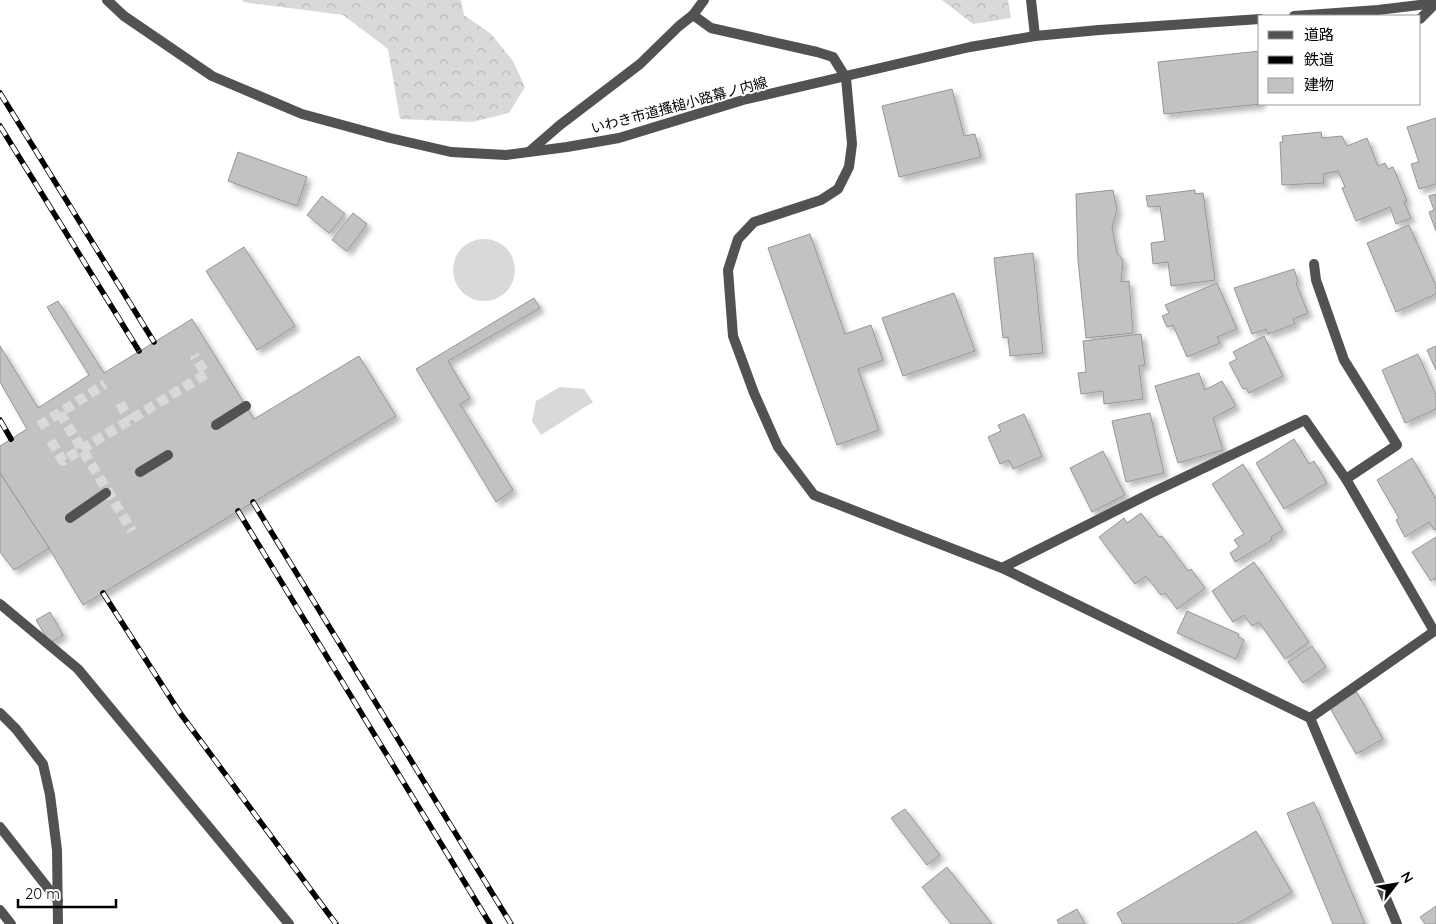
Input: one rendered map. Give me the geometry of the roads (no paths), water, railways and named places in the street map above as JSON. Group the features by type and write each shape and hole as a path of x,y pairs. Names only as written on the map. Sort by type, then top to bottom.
{"street":[{"name":"いわき市道搔槌小路幕ノ内線","path":"107,0 124,16 212,76 302,114 390,138 452,152 506,155 567,148 619,138 743,100 846,78 970,47 1035,36 1258,19"},
{"path":"530,151 560,125 640,64 693,15 704,0"},
{"path":"1031,0 1035,36"},
{"path":"1308,15 1378,10 1436,3"},
{"path":"1421,18 1436,3"},
{"path":"693,15 711,28 833,57 846,78 852,144 849,167 838,189 821,200 754,222 738,239 728,270 733,336 754,393 778,447 814,495 1002,568 1310,718 1397,924"},
{"path":"1314,264 1316,280 1344,360 1397,445 1346,479"},
{"path":"216,425 246,406"},
{"path":"1002,568 1149,494 1305,420 1346,479 1435,631 1310,718"},
{"path":"140,472 168,455"},
{"path":"70,518 106,493"},
{"path":"0,604 78,669 289,924"},
{"path":"0,713 16,729 43,764 50,795 57,850 58,924"},
{"path":"0,827 58,900"},
{"path":"0,910 12,924"}],"tunnel":[{"path":"51,441 63,461 206,374 194,355"},
{"path":"39,426 105,384"},
{"path":"120,403 130,421"},
{"path":"60,413 132,531"}],"railway":[{"path":"0,93 154,342"},
{"path":"0,126 139,351"},
{"path":"0,420 11,439"},
{"path":"253,502 511,924"},
{"path":"238,511 490,924"},
{"path":"103,593 180,713 336,924"}]}
